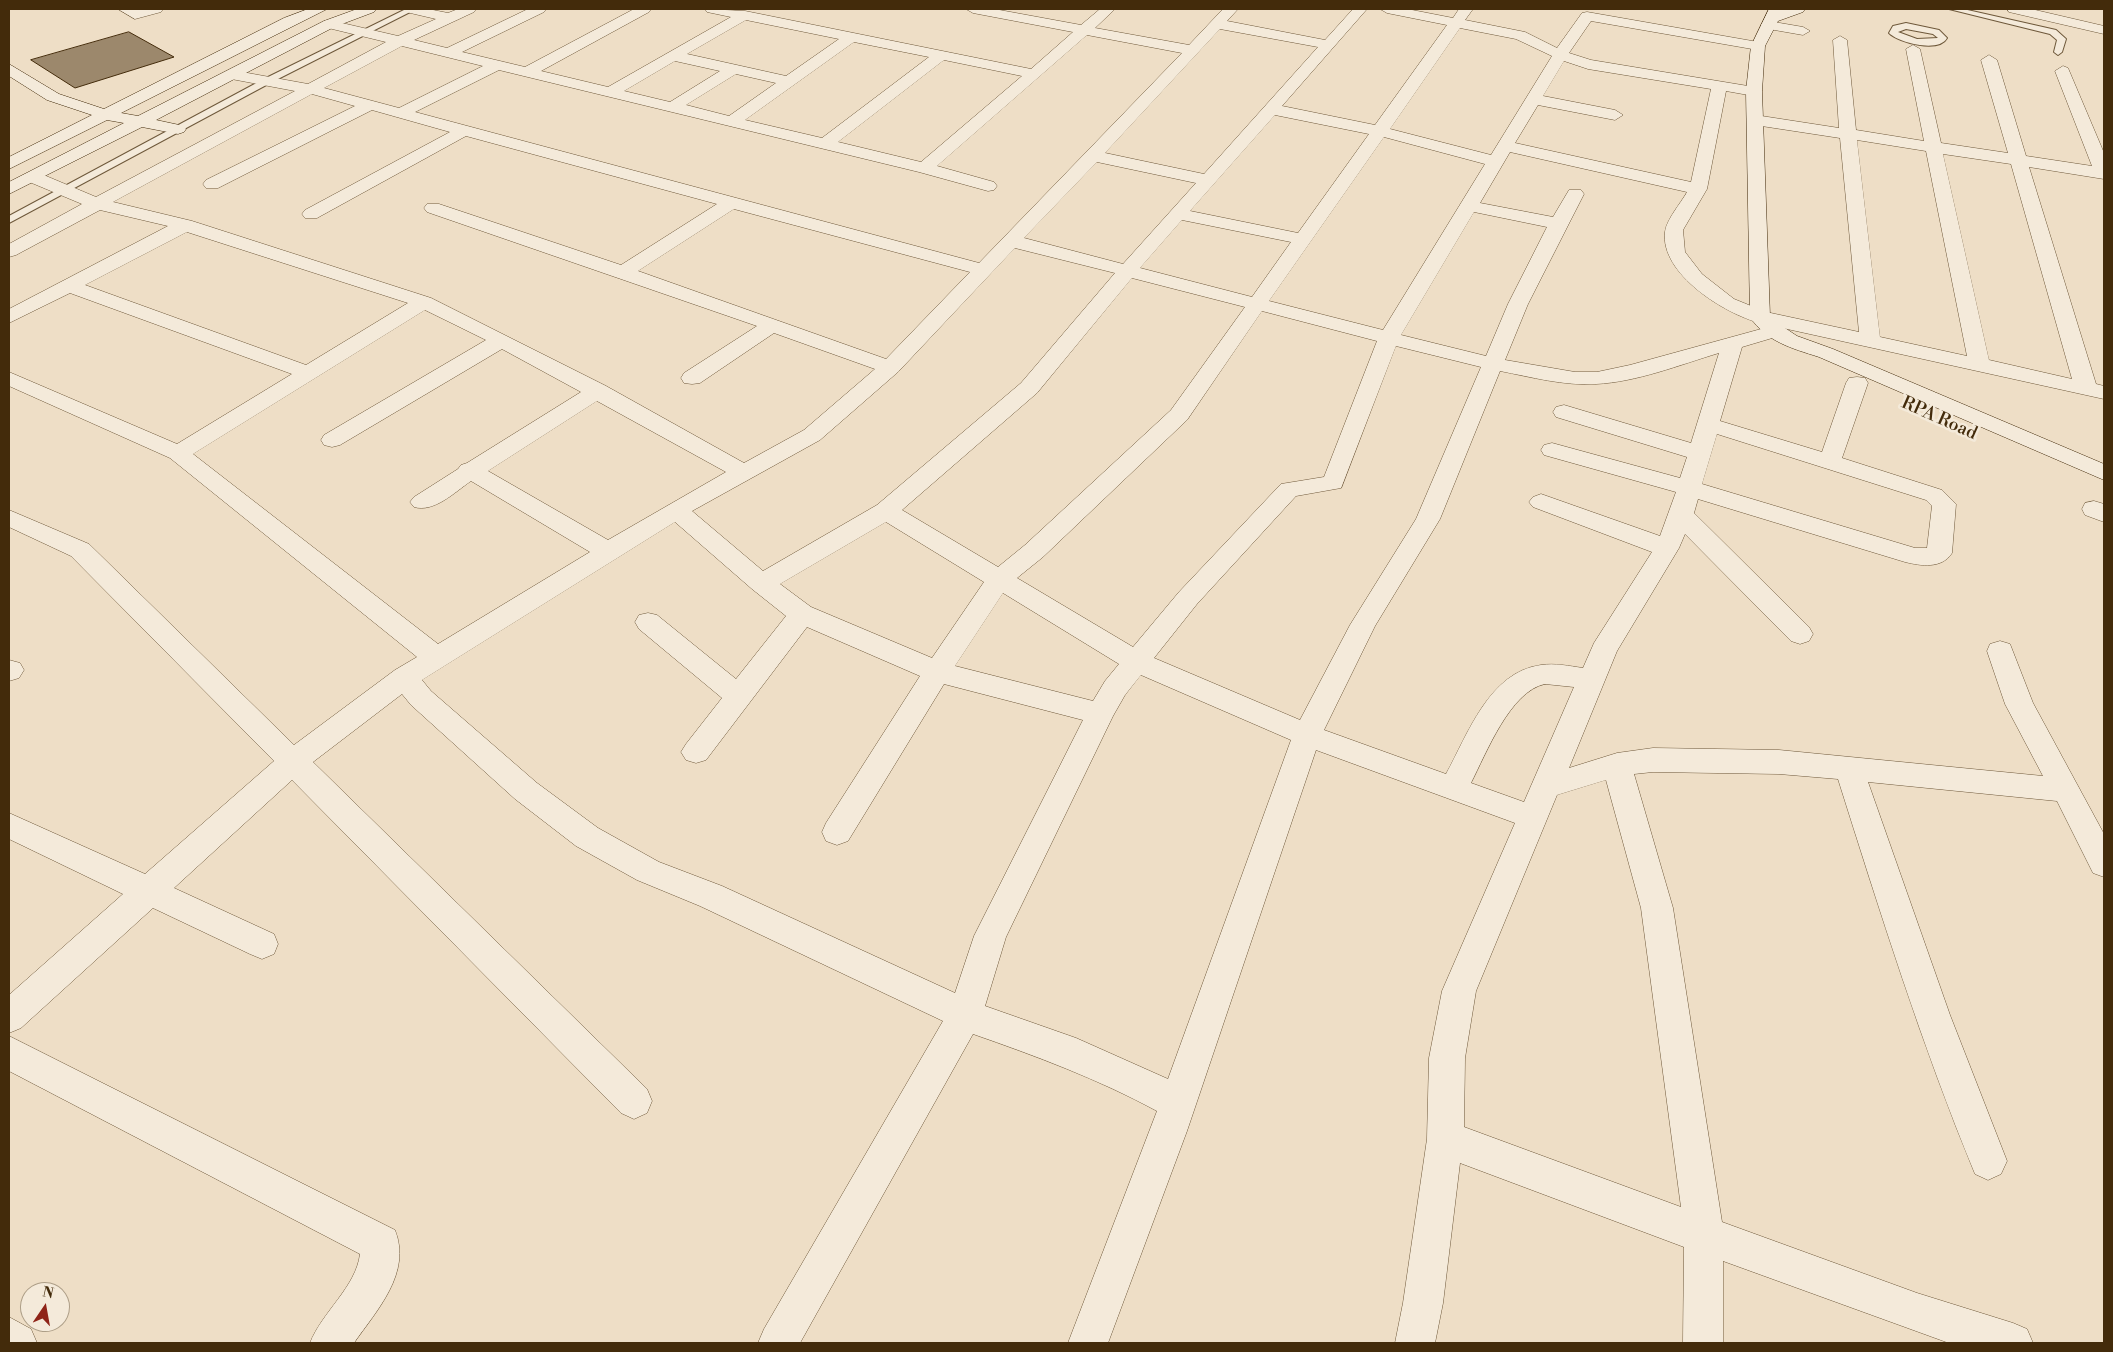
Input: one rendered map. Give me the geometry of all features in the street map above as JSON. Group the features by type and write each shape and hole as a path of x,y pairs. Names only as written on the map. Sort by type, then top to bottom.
{"street":[{"path":"125,9 135,15 156,9"},
{"path":"9,164 289,22 320,9"},
{"path":"9,189 329,24 369,9"},
{"path":"412,9 450,18"},
{"path":"9,251 310,88 400,41 470,9"},
{"path":"448,53 539,9"},
{"path":"527,72 644,9"},
{"path":"712,9 1034,74"},
{"path":"973,9 1192,50"},
{"path":"924,168 1108,9"},
{"path":"9,1017 292,762 405,677 676,510 812,435 890,367 1231,9"},
{"path":"761,583 886,511 1029,388 1128,270 1360,9"},
{"path":"1387,9 1461,16 1520,35 1561,55 1588,64 1754,92"},
{"path":"1771,329 1754,92 1758,46 1772,17 1798,9"},
{"path":"2014,9 2104,30"},
{"path":"778,1343 965,1015 990,936 1100,714 1115,688 1188,598 1288,489 1333,482 1389,338 1561,55 1589,13 1758,46"},
{"path":"610,92 745,15"},
{"path":"837,832 937,672 999,579 1034,551 1179,415 1461,16"},
{"path":"1772,17 1804,32"},
{"path":"329,24 924,168 988,186"},
{"path":"1218,24 1328,45"},
{"path":"732,121 851,37"},
{"path":"1840,40 1870,341"},
{"path":"1913,49 1979,365"},
{"path":"673,56 789,81"},
{"path":"825,144 942,56"},
{"path":"1989,60 2018,160 2095,390"},
{"path":"401,113 497,65"},
{"path":"9,68 53,96 106,115 178,129 215,140"},
{"path":"672,107 734,69"},
{"path":"2063,70 2104,173"},
{"path":"230,75 310,88 983,270"},
{"path":"1719,86 1698,189 1674,230 1676,252 1696,278 1715,294 1771,329 1870,341 2095,390"},
{"path":"53,96 62,137"},
{"path":"1534,99 1615,115"},
{"path":"212,184 370,105"},
{"path":"1271,109 1501,154 1698,189"},
{"path":"1755,120 2104,173"},
{"path":"311,214 464,130"},
{"path":"1093,156 1208,180"},
{"path":"33,177 95,203 185,225 424,302 502,340 598,391 745,473"},
{"path":"1088,1343 1169,1131 1177,1103 1307,735 1363,625 1428,519 1453,454 1494,364 1518,304 1574,194"},
{"path":"624,272 732,202"},
{"path":"1470,206 1558,224"},
{"path":"433,208 624,272 890,367"},
{"path":"1178,214 1302,239"},
{"path":"9,317 185,225"},
{"path":"1012,241 1494,364 1575,378 1597,378 1633,371 1732,345 1771,329"},
{"path":"69,286 306,372"},
{"path":"178,453 306,372 424,302"},
{"path":"692,378 771,326"},
{"name":"RPA Road","path":"1771,329 1791,351 2101,505"},
{"name":"RPA Road","path":"1771,329 2104,473"},
{"path":"332,440 502,340"},
{"path":"1415,1343 1423,1303 1445,1139 1447,1058 1459,991 1532,817 1548,786 1566,736 1604,650 1667,548 1685,502 1732,345"},
{"path":"9,378 178,453 436,657"},
{"path":"1564,412 1830,461 1934,495 1944,504 1940,553 1932,557 1914,556 1685,502 1549,459 1564,412 1575,378"},
{"path":"1830,461 1857,383"},
{"path":"422,502 598,391"},
{"path":"470,470 608,552"},
{"path":"1541,502 1667,548"},
{"path":"1685,502 1800,634"},
{"path":"676,510 761,583 802,614 937,672 1100,714"},
{"path":"886,511 1137,662 1307,735 1532,817"},
{"path":"9,518 80,550 634,1101"},
{"path":"696,752 802,614"},
{"path":"648,622 738,696"},
{"path":"2000,651 2019,704 2104,864"},
{"path":"1453,789 1498,706 1517,684 1538,676 1560,674 1592,680"},
{"path":"405,677 421,698 526,790 587,837 648,871 711,896 965,1015 1064,1050 1142,1084 1177,1103"},
{"path":"1548,786 1617,765 1653,760 1769,762 2066,790"},
{"path":"1617,765 1657,908 1704,1233 1702,1343"},
{"path":"1849,769 1930,1008 1988,1160"},
{"path":"9,825 262,944"},
{"path":"9,1052 381,1244 377,1276 330,1343"},
{"path":"1445,1139 1917,1313 2013,1343"},
{"path":"9,1337 17,1343"}],"lane":[{"path":"9,220 267,81 412,9"},
{"path":"1951,11 2052,32 2062,39 2058,52"},
{"path":"1906,26 1939,28 1943,38 1934,44 1900,37 1893,33 1893,30 1906,26"}],"building":[{"path":"129,32 174,57 75,88 31,60"}]}
